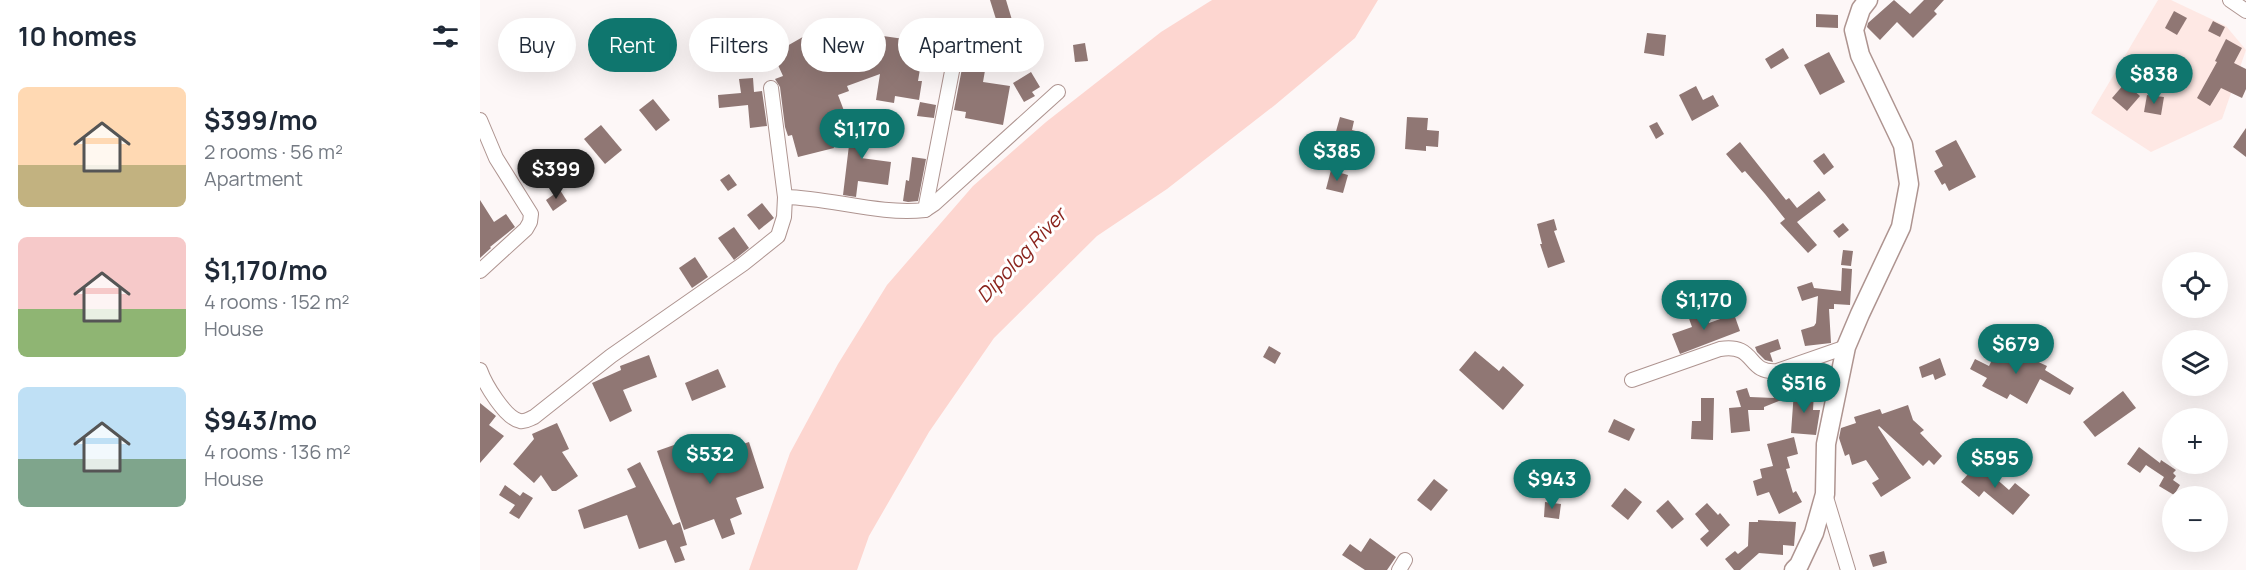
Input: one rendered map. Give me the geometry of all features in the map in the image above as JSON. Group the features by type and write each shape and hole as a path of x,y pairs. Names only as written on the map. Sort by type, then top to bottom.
{"main road":[{"path":"1794,570 1799,565 1814,533 1825,494 1826,444 1846,347 1901,227 1909,184 1903,145 1860,55 1854,30 1860,9 1868,0"}],"street":[{"path":"2230,0 2246,11"},
{"path":"925,210 952,72"},
{"path":"481,375 511,417 525,421 534,417 612,356 778,237 784,217 785,197 771,88"},
{"path":"785,197 899,212 925,210 1059,92"},
{"path":"480,120 496,158 531,213 526,229 480,271"},
{"path":"1632,380 1720,349 1733,347 1743,350 1758,369 1766,372 1777,371 1846,347"},
{"path":"1825,494 1848,570"}],"shaded area":[{"path":"2158,0 2171,0 2226,26 2246,50 2222,119 2151,152 2091,113"}],"water":[{"name":"Dipolog River","path":"1212,0 1378,0 1355,38 1275,105 1167,189 1097,236 994,338 929,432 869,536 857,570 749,570 790,453 838,364 887,285 973,186 1046,122 1161,32"}],"building":[{"path":"990,0 1006,0 1011,18 996,18"},
{"path":"1894,0 1910,14 1924,0 1944,0 1934,11 1937,14 1913,38 1897,22 1880,40 1867,27 1868,23"},
{"path":"2174,11 2187,18 2177,35 2165,28"},
{"path":"1816,14 1838,15 1838,28 1816,27"},
{"path":"2213,21 2225,27 2220,37 2208,31"},
{"path":"1647,33 1666,35 1664,56 1644,53"},
{"path":"886,36 898,38 898,72 920,72 918,81 922,81 919,100 895,96 894,103 876,100 880,74 847,86 849,91 838,95 846,116 828,123 834,148 798,157 792,135 788,136 785,127 780,87 775,79 783,76 781,72 789,72 789,45 801,38 801,72 886,72"},
{"path":"2226,39 2242,48 2234,63 2246,69 2246,89 2242,98 2221,88 2210,106 2197,98 2217,62 2215,61"},
{"path":"1085,43 1088,61 1075,62 1073,45"},
{"path":"1783,48 1789,58 1771,69 1765,59"},
{"path":"1829,52 1845,82 1820,95 1804,65"},
{"path":"961,72 985,72 983,82 1010,86 1003,125 965,118 966,112 954,110"},
{"path":"1031,72 1040,87 1032,92 1035,96 1024,102 1013,83"},
{"path":"753,78 754,92 762,91 767,126 750,128 748,105 719,108 718,95 741,93 739,79"},
{"path":"2125,83 2140,96 2127,111 2112,98"},
{"path":"1696,86 1703,100 1713,95 1719,106 1692,121 1679,95"},
{"path":"2147,95 2164,97 2161,115 2144,112"},
{"path":"653,99 670,120 656,131 639,110"},
{"path":"920,102 936,105 934,118 917,116"},
{"path":"853,112 869,114 867,130 864,130 861,158 891,162 888,185 858,181 856,197 843,195"},
{"path":"1340,117 1354,121 1352,130 1364,133 1361,146 1350,143 1351,139 1335,135"},
{"path":"1407,117 1428,118 1427,130 1439,131 1438,147 1426,146 1426,151 1405,149"},
{"path":"1657,122 1664,134 1656,139 1649,126"},
{"path":"601,125 622,150 605,164 584,139"},
{"path":"2246,128 2246,157 2233,147"},
{"path":"1956,140 1976,177 1949,191 1945,183 1942,185 1934,171 1943,166 1935,151"},
{"path":"1740,142 1786,200 1789,198 1797,208 1819,191 1826,200 1797,222 1817,245 1808,253 1780,223 1785,219 1765,194 1745,171 1742,173 1726,154"},
{"path":"1824,153 1834,167 1824,175 1813,161"},
{"path":"912,157 926,159 918,201 908,202 903,201 906,180 909,181"},
{"path":"557,163 566,175 557,183 547,171"},
{"path":"1331,170 1348,175 1343,193 1326,189"},
{"path":"729,174 737,185 728,191 720,180"},
{"path":"560,190 567,201 553,211 546,200"},
{"path":"480,200 494,222 506,214 515,227 480,258"},
{"path":"762,203 774,218 759,230 747,215"},
{"path":"1554,219 1557,230 1554,231 1565,262 1548,268 1540,244 1542,244 1537,224"},
{"path":"1843,223 1849,230 1839,238 1833,231"},
{"path":"734,227 749,248 734,260 718,238"},
{"path":"1843,250 1853,251 1851,266 1841,265"},
{"path":"695,257 708,277 692,288 679,268"},
{"path":"1842,268 1852,269 1850,305 1834,304 1834,309 1829,309 1831,343 1805,346 1801,330 1814,326 1816,323 1818,296 1802,301 1797,287 1812,282 1814,288 1841,291"},
{"path":"1703,307 1709,323 1734,314 1740,331 1680,354 1672,334 1692,327 1687,313"},
{"path":"1778,339 1781,349 1770,353 1773,362 1765,360 1757,352 1755,347"},
{"path":"2000,344 2047,366 2045,370 2074,388 2070,395 2040,379 2027,404 2010,394 2007,399 1982,386 1987,378 1970,369 1975,359 1989,366"},
{"path":"1269,346 1281,353 1275,364 1263,357"},
{"path":"1475,351 1499,371 1503,366 1524,385 1503,410 1459,370"},
{"path":"649,355 657,377 623,390 632,411 610,422 592,383 621,370 620,366"},
{"path":"1940,358 1946,375 1935,380 1933,374 1922,378 1919,367"},
{"path":"718,369 726,387 692,401 685,383"},
{"path":"1782,379 1789,397 1764,407 1764,410 1748,410 1750,431 1731,433 1729,408 1741,407 1736,391 1747,388 1750,397 1774,398 1767,380"},
{"path":"1794,391 1814,393 1813,410 1820,410 1816,435 1791,433"},
{"path":"2123,391 2136,408 2095,437 2083,422"},
{"path":"1701,398 1714,398 1713,440 1691,439 1692,421 1701,421"},
{"path":"480,403 496,416 489,425 504,436 480,463"},
{"path":"1908,405 1913,420 1924,430 1920,433 1942,456 1934,465 1929,460 1923,466 1879,426 1911,478 1881,497 1872,483 1879,479 1866,460 1852,465 1849,454 1845,456 1839,438 1841,428 1856,423 1854,417 1880,409 1882,414"},
{"path":"1614,419 1635,429 1629,441 1608,432"},
{"path":"557,423 569,449 562,452 578,476 556,491 552,491 541,475 534,483 513,464 534,439 532,434"},
{"path":"1794,437 1798,454 1787,457 1790,468 1786,469 1793,493 1796,491 1802,502 1779,514 1769,492 1757,496 1753,481 1762,478 1760,469 1773,466 1767,444"},
{"path":"691,439 700,466 736,453 734,447 749,442 764,488 736,498 742,514 730,519 735,534 722,539 714,519 684,530 657,451"},
{"path":"2139,447 2160,463 2162,461 2162,474 2174,474 2176,476 2173,480 2180,485 2162,488 2159,486 2164,477 2146,465 2140,473 2127,464"},
{"path":"640,462 673,525 680,522 687,545 680,547 685,560 675,563 666,540 639,549 627,515 584,529 578,510 636,487 627,469"},
{"path":"1978,463 2009,490 2015,483 2030,495 2013,515 1984,491 1979,497 1961,482"},
{"path":"1434,479 1448,490 1431,511 1417,500"},
{"path":"505,485 520,496 523,492 533,498 519,519 509,513 515,505 499,495"},
{"path":"1625,488 1642,502 1628,520 1611,506"},
{"path":"1668,500 1684,519 1672,529 1656,511"},
{"path":"1545,502 1561,504 1559,519 1544,517"},
{"path":"1707,503 1730,525 1707,547 1700,539 1709,531 1695,514"},
{"path":"1758,520 1796,522 1794,546 1783,545 1783,555 1759,553 1740,570 1734,570 1725,559 1735,551 1738,554 1748,546 1749,522 1758,522"},
{"path":"1370,538 1396,557 1387,570 1365,570 1342,555 1350,544 1361,552"},
{"path":"1884,551 1887,563 1873,567 1869,555"}]}
